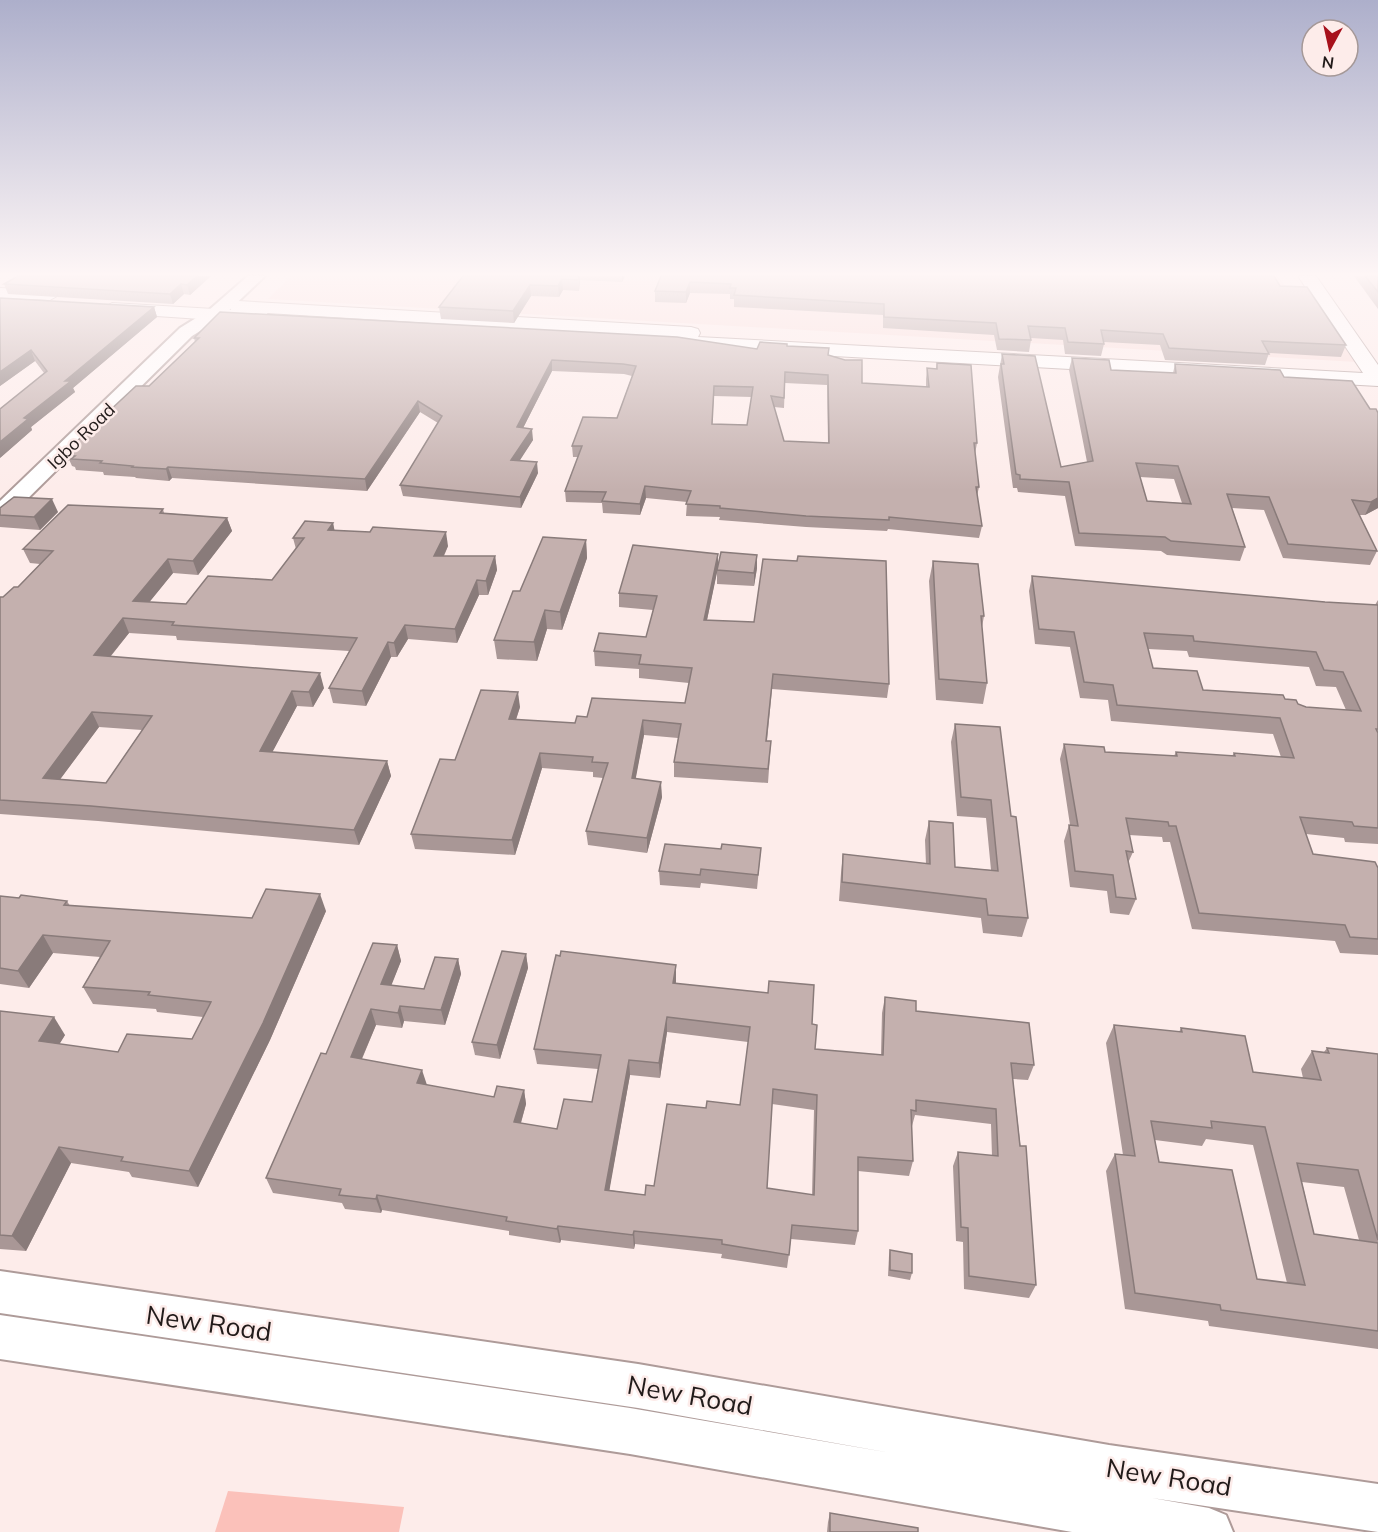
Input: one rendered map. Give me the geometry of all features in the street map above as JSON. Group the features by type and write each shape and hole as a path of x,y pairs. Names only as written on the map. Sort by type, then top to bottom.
{"main road":[{"path":"880,347 1377,376"},
{"path":"1357,347 1377,376"}],"street":[{"name":"Igbo Road","path":"0,513 170,347"},
{"name":"New Road","path":"0,1292 638,1386 1109,1468 1378,1508"},
{"name":"New Road","path":"0,1337 630,1431 1209,1532"}],"shaded area":[{"path":"1106,347 1347,347 1357,362"},
{"path":"228,1491 404,1507 399,1532 215,1532"}],"building":[{"path":"0,347 105,347 65,381 71,381 24,418 28,419 0,442 0,409 47,371 31,350 0,372"},
{"path":"189,347 829,348 828,355 845,360 862,360 862,383 929,387 927,368 937,369 937,363 971,365 977,443 974,443 979,487 976,487 982,526 889,517 889,520 806,516 686,504 691,491 645,486 640,504 602,501 606,492 565,491 582,446 572,446 583,417 617,418 636,366 623,364 552,360 517,427 532,429 511,460 537,462 520,497 400,485 442,416 418,401 365,479 168,467 166,469 132,467 100,463 102,461 71,459 75,456 67,455 79,443 75,443 136,386 149,386","holes":["785,372 828,375 829,443 784,441 771,396 784,398","714,386 753,387 747,425 712,424"]},
{"path":"1265,347 1269,354 1169,348"},
{"path":"1002,354 1035,356 1061,467 1093,461 1072,358 1109,360 1111,370 1176,373 1175,364 1280,370 1284,377 1352,381 1370,409 1376,409 1378,413 1378,498 1371,502 1352,500 1377,551 1288,544 1269,497 1227,494 1245,547 1171,541 1165,537 1079,533 1069,482 1020,479 1020,475 1016,474 1001,364 1004,364","holes":["1136,463 1178,466 1191,504 1147,501"]},
{"path":"14,497 52,499 34,517 0,515 0,508"},
{"path":"68,505 163,509 160,513 227,518 193,561 168,559 133,601 186,604 208,576 272,580 304,538 293,538 305,521 333,523 328,530 370,532 373,527 446,532 434,556 495,556 486,581 477,580 455,629 405,625 394,643 388,642 362,691 329,688 357,638 172,625 174,622 123,618 94,655 320,673 309,692 292,691 260,751 387,761 354,830 0,800 0,597 14,587 18,587 53,551 23,549","holes":["92,712 152,716 106,783 43,778"]},
{"path":"543,537 586,540 560,612 545,610 534,642 494,640 513,591 520,591"},
{"path":"633,545 718,554 704,620 754,622 763,559 797,561 798,556 886,561 889,684 773,674 766,741 771,741 768,769 674,762 681,724 643,720 632,778 661,782 647,838 586,831 608,763 592,762 593,757 540,753 512,840 411,834 440,759 455,760 481,690 518,692 509,719 575,723 577,716 587,717 592,698 685,703 692,668 639,664 641,655 594,651 599,633 646,637 657,596 619,593"},
{"path":"721,552 757,555 754,573 717,570"},
{"path":"933,561 978,564 984,616 981,616 987,683 939,679"},
{"path":"1032,576 1378,605 1378,729 1376,729 1378,733 1378,828 1354,826 1352,822 1300,817 1313,854 1375,862 1378,868 1378,939 1350,937 1345,925 1199,913 1176,826 1169,826 1168,822 1126,818 1133,852 1126,851 1136,899 1116,897 1113,875 1075,871 1069,825 1078,826 1064,744 1104,747 1105,752 1177,756 1176,752 1235,756 1234,753 1294,758 1280,718 1117,705 1113,685 1084,682 1074,632 1039,629","holes":["1144,633 1193,636 1194,641 1316,652 1324,670 1343,672 1361,711 1306,707 1298,704 1296,700 1285,699 1283,695 1203,690 1197,671 1153,668"]},
{"path":"955,724 1000,727 1011,816 1016,817 1028,918 988,915 986,899 842,882 843,854 930,864 929,821 953,823 955,867 998,871 991,800 961,797"},
{"path":"665,844 721,849 722,844 761,848 758,875 701,869 700,875 659,871"},
{"path":"266,889 320,894 263,1023 189,1171 121,1161 123,1157 59,1147 12,1236 0,1235 0,1011 54,1017 39,1041 118,1052 127,1034 192,1039 211,1002 148,995 150,992 83,987 110,941 43,935 18,971 0,968 0,896 19,898 21,895 67,901 64,905 252,918"},
{"path":"373,943 397,945 381,984 424,989 435,957 458,959 441,1010 400,1006 398,1013 371,1009 351,1057 422,1070 417,1083 494,1097 497,1086 524,1090 514,1122 557,1129 564,1099 592,1102 601,1055 534,1049 556,955 560,956 561,951 676,965 673,983 768,993 769,981 814,985 812,1024 817,1025 815,1049 883,1055 885,997 916,1001 916,1011 1029,1023 1034,1065 1011,1063 1020,1146 1026,1146 1036,1285 969,1276 968,1228 961,1227 958,1152 998,1156 996,1109 916,1100 916,1111 911,1110 913,1161 858,1157 858,1231 792,1225 789,1255 722,1244 722,1240 634,1231 633,1235 558,1226 557,1229 506,1221 507,1217 377,1195 376,1199 339,1195 341,1189 266,1178 321,1053 326,1054","holes":["667,1017 750,1027 740,1105 707,1101 706,1108 667,1104 654,1186 646,1185 645,1195 605,1190 629,1060 659,1063","773,1089 817,1095 814,1195 767,1188"]},
{"path":"502,951 526,954 497,1045 472,1042"},
{"path":"1114,1025 1182,1032 1181,1028 1245,1036 1253,1072 1321,1080 1312,1051 1329,1053 1327,1048 1378,1054 1378,1240 1358,1170 1297,1163 1314,1234 1378,1243 1378,1331 1221,1310 1220,1305 1135,1293 1115,1154 1135,1156","holes":["1151,1121 1212,1128 1211,1121 1265,1127 1305,1285 1257,1279 1232,1170 1159,1162"]},
{"path":"890,1250 912,1254 912,1273 890,1270"},
{"path":"830,1513 918,1528 918,1532 830,1532"}]}
